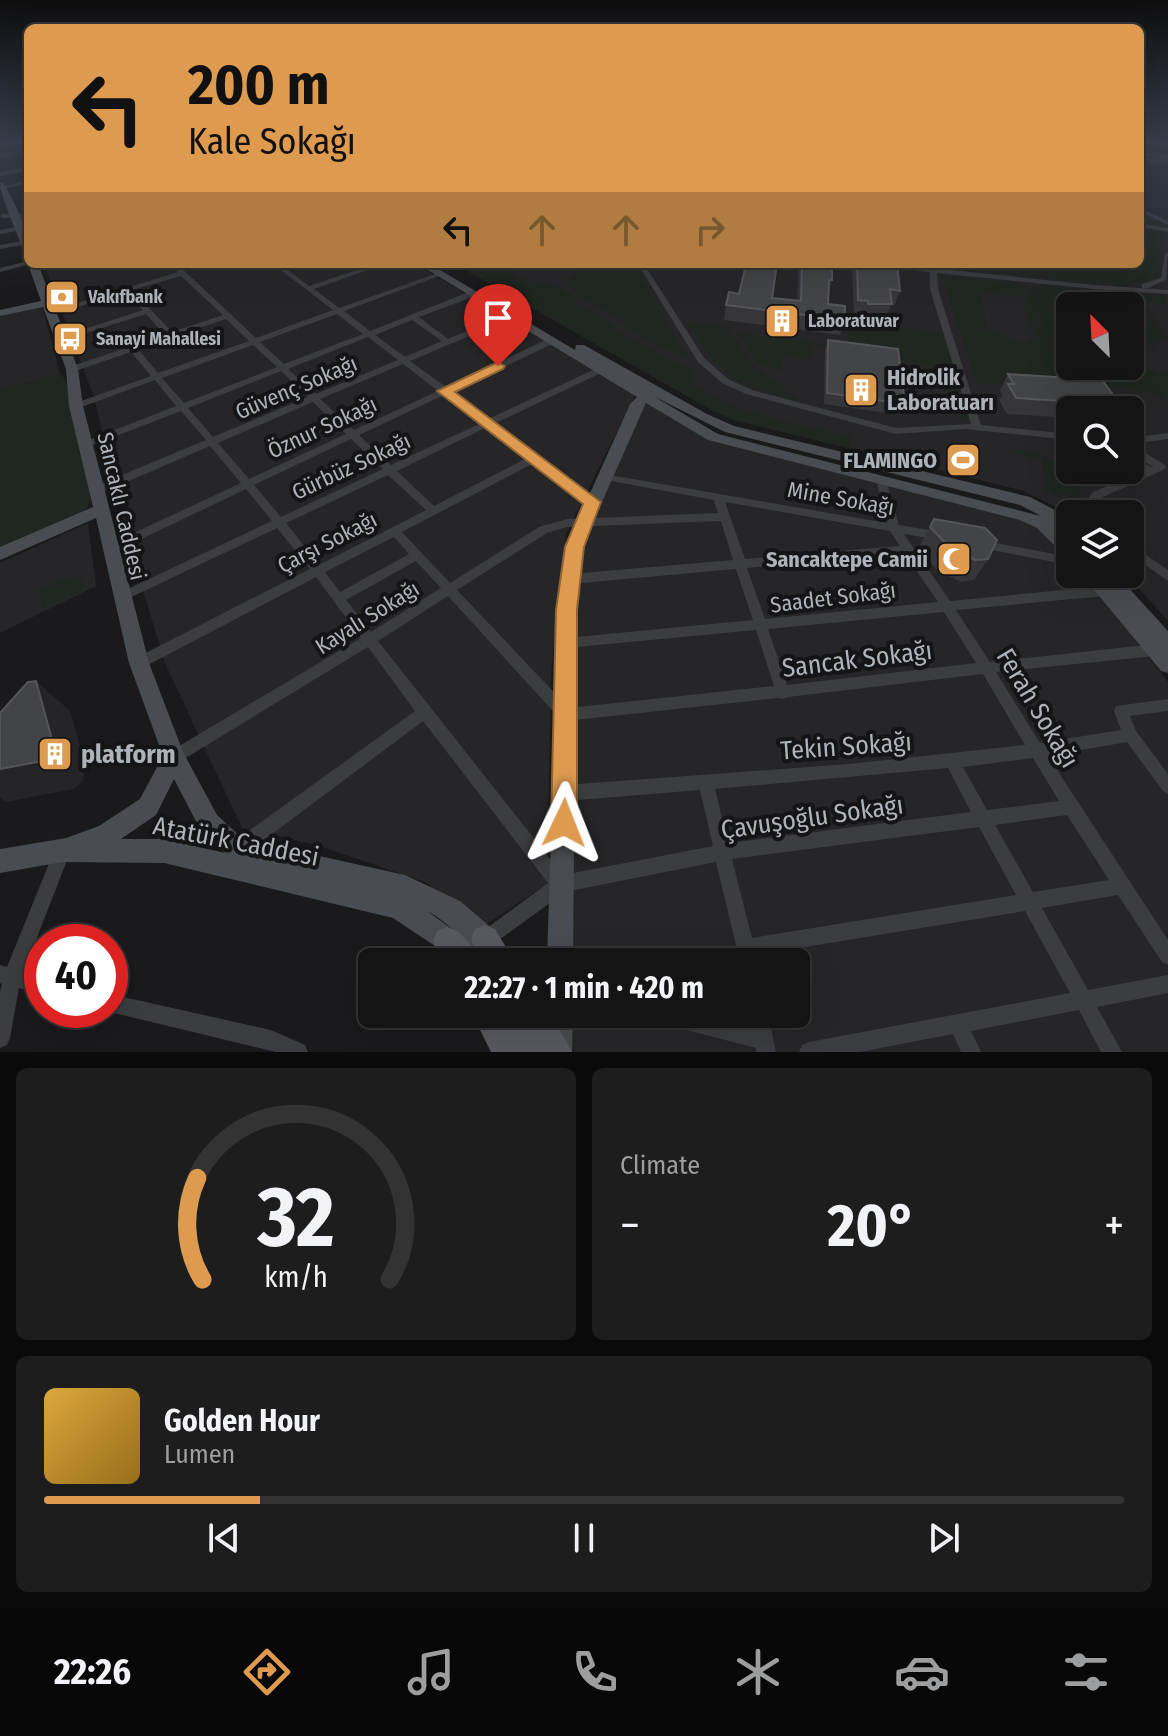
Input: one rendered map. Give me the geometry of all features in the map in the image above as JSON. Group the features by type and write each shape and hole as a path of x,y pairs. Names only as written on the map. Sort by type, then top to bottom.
{"main road":[{"path":"495,1028 509,1052"},
{"path":"515,1028 530,1052"},
{"path":"542,1028 557,1052"}],"street":[{"path":"0,232 24,228 3,193"},
{"path":"1144,212 1168,227"},
{"path":"2,216 24,215"},
{"path":"1144,224 1168,227"},
{"path":"0,247 24,246"},
{"path":"0,255 24,247"},
{"path":"1129,289 1166,282 1168,254"},
{"path":"0,270 24,265"},
{"name":"Sancaklı Caddesi","path":"33,268 72,369 76,406 139,663 174,757 209,823 237,849"},
{"path":"177,268 433,511"},
{"path":"282,268 592,502"},
{"path":"309,288 370,268"},
{"path":"643,268 708,368 725,381 749,392 896,431 977,427 1056,435"},
{"path":"650,268 657,291"},
{"path":"914,268 1168,292"},
{"path":"439,269 472,294 598,371 730,429 1025,501 1056,521"},
{"path":"76,406 338,311 439,269"},
{"path":"439,269 649,392 713,437 1025,516 1043,524 1056,537"},
{"path":"933,270 934,289 977,427"},
{"path":"0,313 48,308 128,290 183,273"},
{"path":"128,290 171,336"},
{"path":"87,444 472,294"},
{"path":"61,338 148,311"},
{"path":"72,369 228,316"},
{"name":"Güvenç Sokağı","path":"97,490 509,316"},
{"path":"413,317 448,342"},
{"name":"Öznur Sokağı","path":"110,549 551,341"},
{"path":"133,349 316,569 475,779 561,884"},
{"name":"Gürbüz Sokağı","path":"121,597 598,371"},
{"path":"560,948 566,643 574,547 637,404 649,392"},
{"path":"1144,441 1168,436"},
{"path":"1144,457 1156,469"},
{"name":"Çarşı Sokağı","path":"139,663 534,459"},
{"path":"1144,464 1156,469"},
{"path":"1093,500 1097,495 1156,469"},
{"name":"Mine Sokağı","path":"604,477 953,539"},
{"name":"Ferah Sokağı","path":"881,480 894,528 946,604 1071,807 1168,956"},
{"path":"718,496 783,693"},
{"path":"0,554 102,509"},
{"name":"Kayalı Sokağı","path":"174,757 369,640 543,530 567,523 724,517"},
{"path":"395,531 566,715"},
{"path":"967,542 1056,558"},
{"path":"570,579 909,549"},
{"path":"337,599 417,555"},
{"path":"1144,558 1168,576"},
{"name":"Saadet Sokağı","path":"566,643 761,626 1067,588"},
{"path":"1109,588 1162,647 1168,665"},
{"name":"Sancak Sokağı","path":"566,715 783,693 1162,647"},
{"path":"1168,705 1121,711 1130,735 1168,786"},
{"path":"237,849 426,711"},
{"name":"Tekin Sokağı","path":"565,793 952,762 1037,752 1130,735"},
{"path":"0,1038 6,976 63,850 106,835 148,807 174,757"},
{"path":"952,762 1112,1052"},
{"path":"705,781 745,948"},
{"name":"Çavuşoğlu Sokağı","path":"561,884 724,852 1071,807"},
{"name":"Atatürk Caddesi","path":"237,849 396,884 451,910 480,948"},
{"name":"Atatürk Caddesi","path":"0,861 63,850 164,851 399,907 448,948"},
{"path":"492,948 561,884"},
{"path":"785,948 1122,886"},
{"path":"809,1052 1168,984"},
{"path":"128,1008 298,1052"},
{"path":"958,1025 971,1052"},
{"path":"557,1052 558,1028"},
{"path":"706,1028 765,1046"}],"shaded area":[{"path":"1144,193 1168,193 1168,621 1139,588 1144,588 1144,500 1056,500 1056,507 1024,491 737,421 713,411 462,268 1144,268"},
{"path":"1144,214 1163,223 1164,240 1157,278 1125,286 947,268 1144,268"},
{"path":"46,268 423,268 635,395 566,534 551,674 547,884 485,925 425,882 313,844 242,828 165,663 123,524 94,397"},
{"path":"462,268 505,268 519,278 555,285 618,330 691,370 691,380 728,402 767,417 852,436 849,447 737,421 713,411"},
{"path":"579,268 636,268 688,358 650,342 575,291 566,281"},
{"path":"942,276 1026,284 1021,296 981,293 987,330 1020,343 1031,341 1036,336 1023,306 1034,285 1117,292 1056,292 1056,380 1144,380 1144,369 1168,374 1168,404 1161,396 1118,386 1106,394 977,383"},
{"path":"1144,294 1164,296 1168,304 1144,302"},
{"path":"1144,303 1168,339 1155,345 1144,342 1144,324 1151,324 1144,316"},
{"path":"42,306 60,374 0,390 0,316"},
{"path":"847,321 945,333 971,419 960,420 954,394 945,392 942,374 933,373 932,366 847,351"},
{"path":"686,322 726,327 752,364 802,402 761,391 733,378 721,369"},
{"path":"738,333 841,349 813,345 812,359 783,356 781,371 760,362"},
{"path":"60,374 66,380 91,496 87,509 78,516 0,550 0,390"},
{"path":"647,402 710,440 1028,520 1056,545 1056,588 1094,588 1168,682 1168,1052 573,1052 569,1044 570,1028 810,1028 810,948 571,948 578,563 598,500"},
{"path":"1009,452 1043,454 1056,464 1056,484 1078,484 1076,485 1082,490 1077,499 1045,490 1042,459"},
{"path":"88,523 96,586 0,633 0,563"},
{"path":"78,574 85,588 43,608 38,592"}],"building":[{"path":"745,268 776,268 772,298 801,301 802,268 832,268 828,304 845,306 845,320 726,305 729,292 739,294"},
{"path":"857,268 897,268 900,291 890,289 892,304 868,304 868,301 858,300"},
{"name":"Hidrolik Laboratuarı","path":"828,340 898,349 905,404 827,393"},
{"path":"1008,374 1056,377 1056,380 1102,380 1114,396 1056,396 1056,401 1016,398 1008,384 1014,384"},
{"path":"934,519 985,528 997,540 988,559 975,560 950,548 930,527"},
{"path":"36,681 51,736 46,754 37,762 0,769 0,713 28,682"}],"place":[{"name":"Vakıfbank","path":"62,297"},
{"name":"Laboratuvar","path":"782,321"},
{"name":"Sanayi Mahallesi","path":"70,339"},
{"name":"Hidrolik Laboratuarı","path":"861,390"},
{"name":"FLAMINGO","path":"963,460"},
{"name":"Sancaktepe Camii","path":"954,559"},
{"name":"platform","path":"55,754"}],"route":[{"path":"498,366 445,391 592,502 574,547 567,610 564,823"}]}
